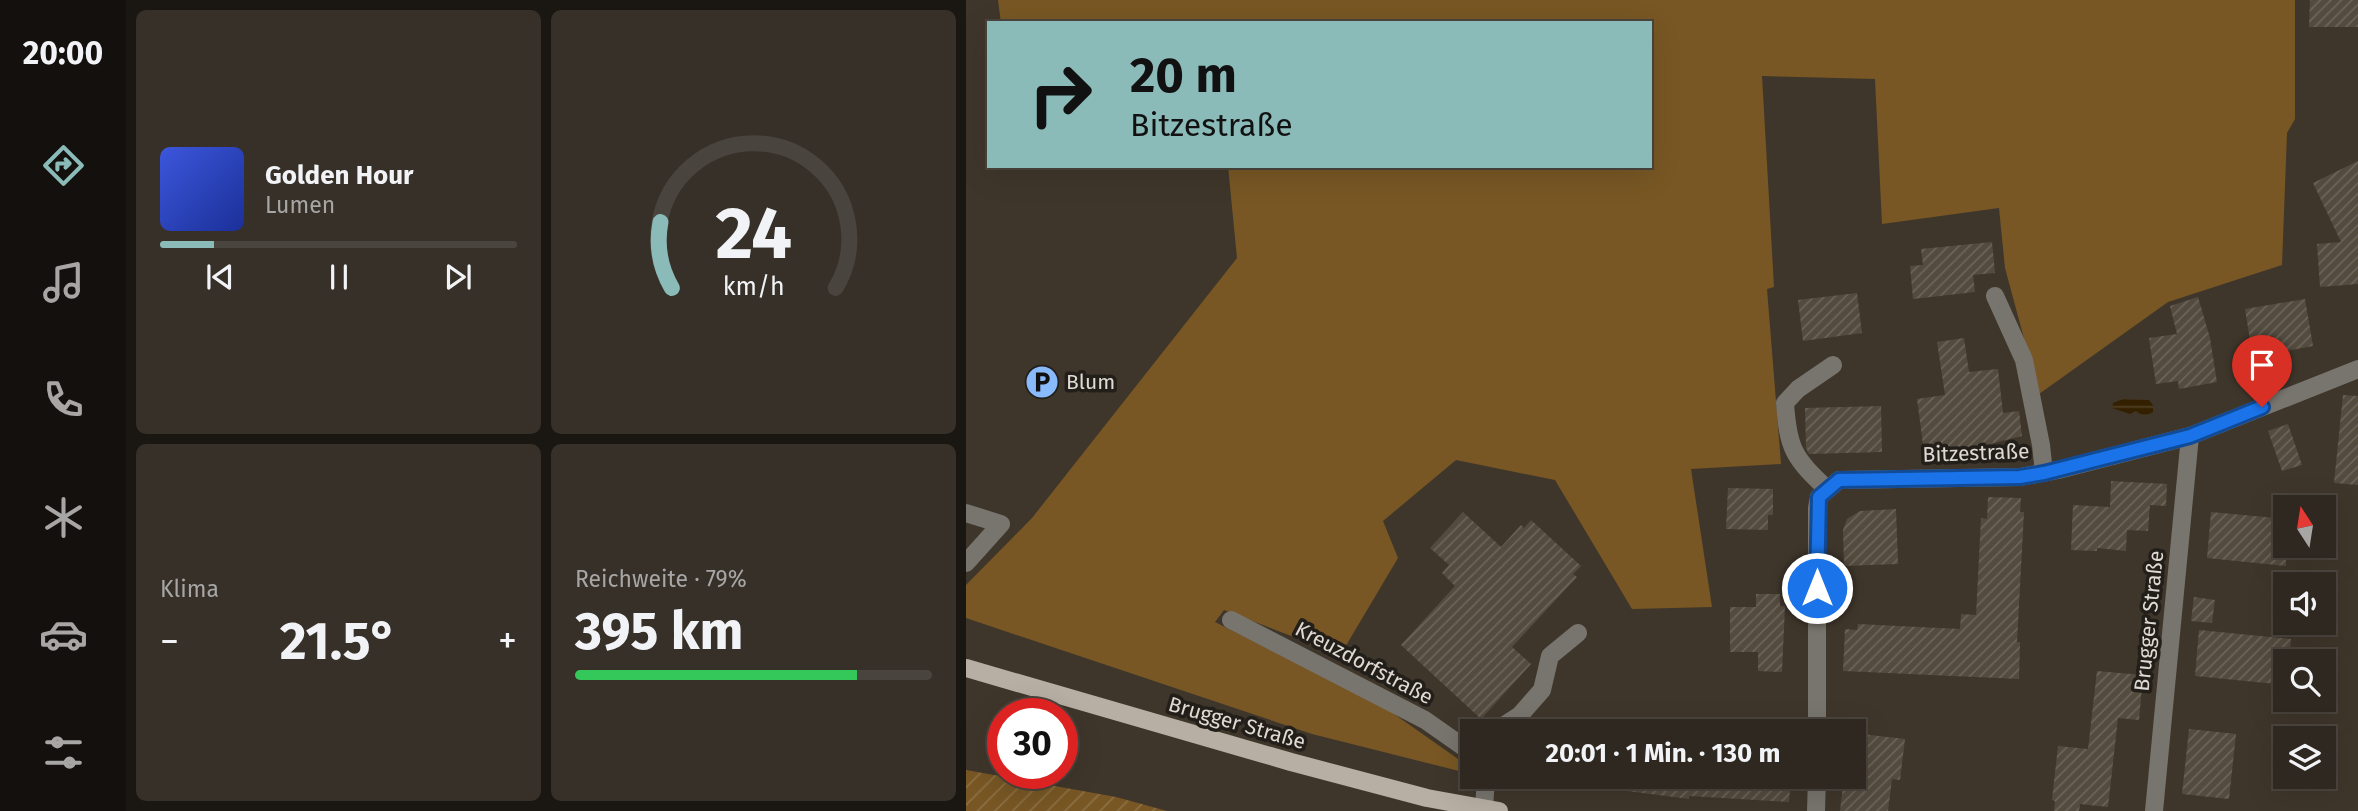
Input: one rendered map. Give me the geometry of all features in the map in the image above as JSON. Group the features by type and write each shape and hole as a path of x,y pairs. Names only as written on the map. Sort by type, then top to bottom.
{"main road":[{"name":"Brugger Straße","path":"966,668 1290,762 1427,798 1491,810"}],"street":[{"path":"1995,296 2024,360 2042,445 2044,473"},
{"path":"1817,719 1817,509 1819,497 1826,489 1800,463 1787,435 1785,403 1798,389 1833,365"},
{"name":"Bitzestraße","path":"1826,489 1839,480 1852,478 2020,477 2044,473 2190,436 2358,369"},
{"name":"Brugger Straße","path":"2154,811 2190,436"},
{"path":"966,513 1001,524 966,563"},
{"name":"Kreuzdorfstraße","path":"1231,620 1424,720 1460,743"},
{"path":"1514,719 1542,690 1550,656 1578,633"},
{"path":"1488,789 1491,810"},
{"path":"1816,789 1816,811"}],"shaded area":[{"path":"998,0 2295,0 2295,119 2287,133 2282,265 2168,302 2039,394 2005,268 1999,208 1882,224 1875,79 1762,76 1774,287 1767,289 1781,464 1691,469 1712,607 1632,609 1555,480 1456,460 1383,521 1398,558 1338,659 1304,641 1224,610 1215,622 1387,709 1460,760 1460,771 1312,734 966,618 966,585 1032,518 1237,258 1228,168 1652,168 1652,21 1001,21"},
{"path":"2123,399 2149,400 2153,405 2153,412 2144,415 2136,411 2130,414 2112,408 2113,403"},
{"path":"966,770 987,774 987,789 1072,789 1116,797 1167,811 966,811"}],"building":[{"path":"2310,0 2358,0 2358,27 2309,27"},
{"path":"2358,161 2358,284 2320,287 2317,244 2341,242 2313,183"},
{"path":"1992,242 1995,273 1973,275 1975,292 1913,299 1910,266 1923,265 1921,249"},
{"path":"1857,293 1862,333 1803,341 1798,300"},
{"path":"2198,297 2210,338 2217,382 2179,389 2178,381 2156,384 2149,338 2177,334 2170,306"},
{"path":"2305,299 2313,346 2276,353 2273,336 2250,340 2245,309"},
{"path":"1964,338 1969,372 1998,369 2003,413 2019,411 2022,436 1990,444 1924,452 1917,399 1945,395 1937,342"},
{"path":"2343,395 2358,396 2358,485 2334,483"},
{"path":"1881,406 1882,452 1809,454 1806,448 1805,408"},
{"path":"2288,424 2302,465 2282,471 2268,431"},
{"path":"2111,481 2167,484 2166,506 2150,505 2148,531 2127,530 2126,551 2097,548 2097,551 2071,550 2073,505 2110,507"},
{"path":"1728,488 1773,489 1773,515 1768,515 1768,530 1726,529"},
{"path":"1988,497 2021,498 2020,512 2024,512 2017,642 2020,642 2019,679 1843,671 1845,629 1857,630 1858,624 1960,629 1961,614 1976,615 1981,518 1987,519"},
{"path":"1896,509 1898,564 1844,566 1843,530 1847,519 1860,511"},
{"path":"1463,512 1501,547 1521,525 1524,528 1531,520 1581,566 1573,574 1577,577 1512,647 1531,664 1481,719 1401,645 1455,586 1442,573 1449,565 1430,548"},
{"path":"2211,512 2273,518 2273,558 2286,558 2286,566 2207,558"},
{"path":"1756,594 1780,594 1780,606 1785,606 1782,672 1758,671 1758,652 1730,652 1730,607 1756,607"},
{"path":"2194,597 2215,600 2212,623 2191,621"},
{"path":"2199,630 2291,639 2290,649 2273,649 2273,684 2195,676"},
{"path":"2097,671 2143,675 2139,720 2118,718 2108,807 2080,804 2079,811 2054,811 2055,801 2052,800 2058,746 2088,749"},
{"path":"2189,729 2236,734 2229,799 2182,794"},
{"path":"1866,734 1905,739 1900,780 1892,779 1888,811 1840,811 1843,789 1866,789"},
{"path":"1790,789 1789,802 1689,796 1689,799 1627,791"}],"place":[{"name":"Blum","path":"1042,382"}],"route":[{"path":"1817,588 1819,497 1839,480 2020,477 2044,473 2190,436 2262,407"}]}
